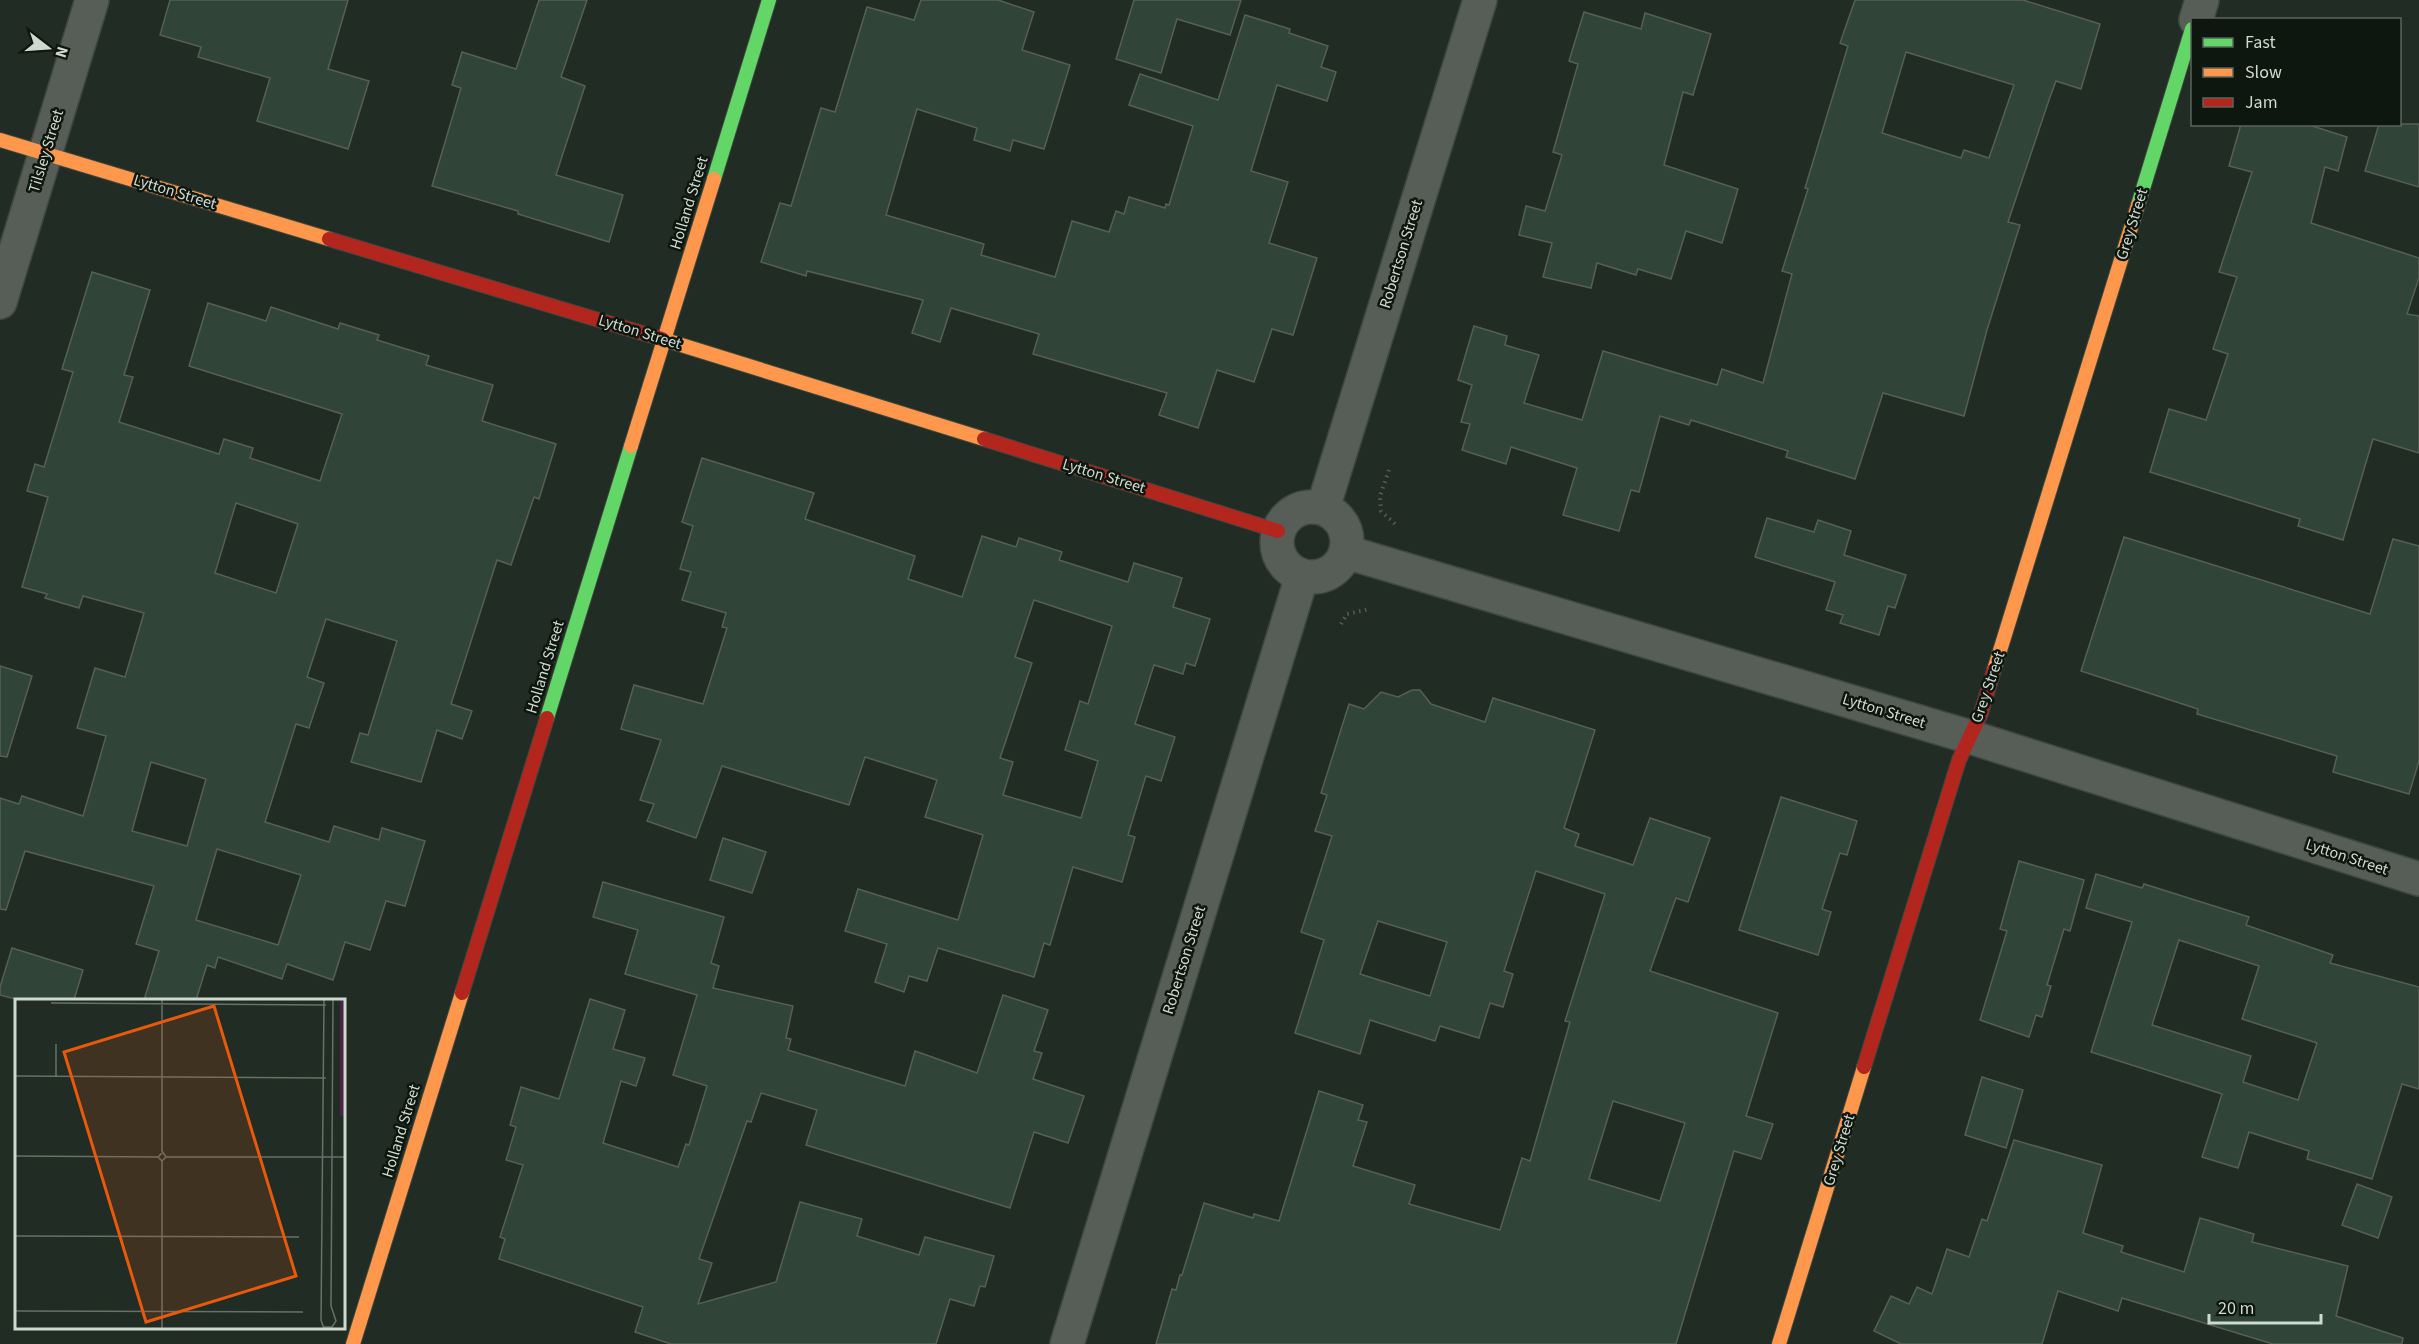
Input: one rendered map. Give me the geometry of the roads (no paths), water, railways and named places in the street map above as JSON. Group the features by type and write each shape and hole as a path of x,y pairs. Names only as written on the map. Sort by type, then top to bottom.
{"street":[{"name":"Tilsley Street","path":"0,302 93,0"},
{"name":"Holland Street","path":"353,1344 769,0"},
{"name":"Robertson Street","path":"1323,508 1480,0"},
{"path":"2197,18 2202,0"},
{"name":"Grey Street","path":"1779,1344 1959,760 1984,702 2191,35"},
{"name":"Lytton Street","path":"0,140 664,340 1278,531"},
{"path":"1312,506 1323,508 1333,512 1346,530 1348,541 1346,552 1341,562 1324,576 1302,576 1283,563 1276,542 1278,531 1291,513 1312,506"},
{"name":"Lytton Street","path":"1346,552 1970,737 2419,879"},
{"name":"Robertson Street","path":"1067,1344 1302,576"}]}
